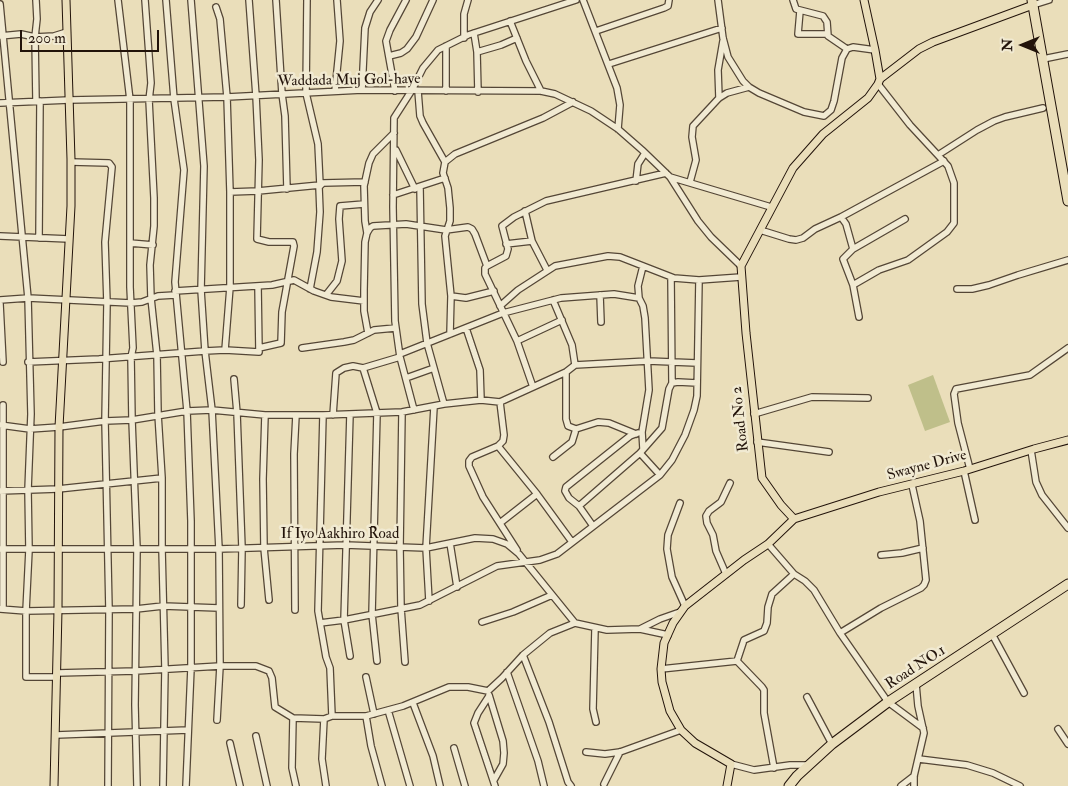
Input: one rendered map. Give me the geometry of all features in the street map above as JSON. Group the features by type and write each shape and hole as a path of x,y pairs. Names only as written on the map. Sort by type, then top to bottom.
{"highway":[{"path":"1033,3 1068,201"},
{"name":"Road NO.1","path":"789,786 832,744 888,702 1068,584"}],"main road":[{"path":"54,786 58,610 59,428 71,162 66,0"},
{"path":"864,0 875,50 879,82"},
{"name":"Road No 2","path":"794,519 780,505 762,478 754,414 741,266 793,168 823,134 868,98 879,82 919,49 1033,3"},
{"name":"Swayne Drive","path":"794,519 879,492 967,470 1068,440"},
{"path":"727,786 731,764 695,743 680,730 670,711 662,682 661,669 664,643 685,606 768,544 794,519"}],"street":[{"path":"36,0 39,238"},
{"path":"118,0 130,100 130,243 133,348 131,357 137,549 137,786"},
{"path":"145,0 151,83 149,100 154,190 153,245 150,265 151,298 157,354 162,478 165,669 163,786"},
{"path":"166,0 174,99 184,170 175,293 187,411 191,549 191,668 186,786"},
{"path":"191,0 204,166 202,290 205,351 212,410 219,549 220,666 216,720"},
{"path":"249,0 259,160 257,239 269,242 293,242 294,246 282,312 281,344 259,348"},
{"path":"276,0 285,116 287,188"},
{"path":"307,0 306,93 318,144 320,185 318,189 320,212 317,252 310,289"},
{"path":"335,91 340,41 337,0"},
{"path":"362,90 366,28 370,12 378,0"},
{"path":"395,91 386,41 406,0"},
{"path":"388,56 407,50 416,38 433,0"},
{"path":"414,410 395,328 393,225 394,118 415,91 423,68 438,50 474,33 559,3 576,0"},
{"path":"583,0 617,88 620,104 618,129"},
{"path":"596,31 664,8 668,6 669,0"},
{"path":"718,0 723,38 728,57 743,81 749,87 804,112 824,116 831,110 842,58 847,49 853,47 875,50"},
{"path":"793,0 794,7 800,11 823,16 827,22 827,34 847,49"},
{"path":"1033,3 1049,0"},
{"path":"464,38 464,14 469,1"},
{"path":"0,4 1,36 8,79 28,298 30,429 26,677 220,666 256,666 269,671 272,678 275,707 294,718 324,719 332,716 366,716 413,703 449,687 468,687 489,694"},
{"path":"216,7 220,19 227,97 230,192 230,287 225,350"},
{"path":"800,11 798,34 827,34"},
{"path":"510,21 541,91"},
{"path":"609,64 722,28"},
{"path":"1,36 21,34 35,37 54,36 67,32"},
{"path":"474,33 477,52 478,92"},
{"path":"477,52 517,38"},
{"path":"719,98 718,70 723,38"},
{"path":"446,46 446,92"},
{"path":"1043,59 1068,54"},
{"path":"853,285 879,270 908,260 952,227 955,217 954,183 948,166 904,117 879,82"},
{"path":"690,182 696,160 692,137 693,126 719,98 727,93 749,87"},
{"name":"Waddada Muj Gol-haye","path":"0,103 69,100 149,100 362,90 446,92 541,91 555,94 573,102 618,129 645,153 668,175 711,237 741,266"},
{"path":"415,91 420,116 445,162 443,173 448,188 450,208 450,221 445,236 451,296 450,334"},
{"path":"445,162 455,154 543,118 573,102"},
{"path":"938,155 977,130 1005,116 1043,108"},
{"path":"368,334 364,310 365,182 373,154 394,133"},
{"path":"395,148 417,188 422,304 427,343 444,404"},
{"path":"636,181 638,164 645,153"},
{"path":"760,230 796,240 803,238 815,229 841,217 944,161"},
{"path":"71,162 110,162 112,164 109,216 105,242 107,302 105,421 109,610 108,786"},
{"path":"534,387 517,341 485,274 487,266 506,256 508,249 502,226 525,211 546,201 668,175 772,207"},
{"path":"393,195 445,178"},
{"path":"230,192 258,191 320,185 323,183 365,182"},
{"path":"326,295 336,281 342,261 340,206 364,204"},
{"path":"525,211 532,241 547,270"},
{"path":"841,217 846,224 853,249"},
{"path":"859,317 853,285 843,259 853,249 905,219"},
{"path":"366,233 373,226 393,225 420,226 446,230 460,227 472,229 487,266"},
{"path":"0,236 69,238"},
{"path":"506,244 532,241"},
{"path":"130,243 153,245"},
{"path":"500,306 518,290 555,266 608,256 620,257 671,277 698,280 741,277"},
{"path":"957,289 972,289 989,285 1068,260"},
{"path":"643,266 638,286 639,298 643,306 645,318 649,390 639,433 642,451 660,474"},
{"path":"579,506 642,451 662,428 669,389 672,383 671,277"},
{"path":"0,300 28,298 131,303 175,293 286,283 294,280 326,295 341,299 364,300"},
{"path":"320,624 420,604 498,566 540,560 557,554 660,474 672,460 685,435 694,410 698,383 698,280"},
{"path":"28,362 225,350 259,352 258,286"},
{"path":"451,296 466,298 494,291"},
{"path":"333,415 336,373 344,368 353,366 364,368 400,356 503,312 553,300 614,294 639,298"},
{"path":"600,295 600,322"},
{"path":"553,300 572,345 575,365"},
{"path":"0,304 3,362"},
{"path":"517,341 562,320"},
{"path":"302,348 344,342 374,330 395,328"},
{"path":"466,328 480,370 481,400"},
{"path":"975,520 958,422 954,394 956,389 1030,375 1068,348"},
{"path":"1,425 30,429 59,428 105,421 132,420 158,414 212,410 265,415 402,412 444,404 481,400 500,402 566,372 575,365 648,362 697,363"},
{"path":"364,368 377,413 372,614 377,661"},
{"path":"406,378 434,368"},
{"path":"566,372 566,419 568,426 576,428 604,422 639,433"},
{"path":"234,379 242,548 241,605"},
{"path":"672,383 698,383"},
{"path":"754,414 812,397 868,398"},
{"path":"500,402 503,441 498,446 472,457 469,466 483,497 519,554"},
{"path":"3,405 1,425 1,491 4,516 1,549 2,609 26,611 109,610 164,606 219,608"},
{"path":"429,601 426,548 434,407"},
{"path":"402,412 400,547 401,608 405,662"},
{"path":"350,414 350,480 345,545 344,620 350,656"},
{"path":"265,415 263,479 264,548 269,600"},
{"path":"295,610 294,454 296,415"},
{"path":"323,415 318,611 326,658 330,668 332,716"},
{"path":"553,457 572,442 576,428"},
{"path":"594,526 579,506 569,498 565,491 566,487 630,436 639,433"},
{"path":"757,442 830,452"},
{"path":"498,446 537,494 572,542"},
{"path":"1032,450 1036,482 1042,495 1068,528"},
{"path":"1,491 58,489 162,478"},
{"path":"726,574 706,520 709,512 721,502 730,483"},
{"path":"840,633 881,608 921,588 926,580 920,521 912,484"},
{"path":"500,523 537,494"},
{"path":"680,503 668,535 667,549 672,577 685,606"},
{"name":"If Iyo Aakhiro Road","path":"1,549 219,549 345,545 426,548 475,538 494,539 507,544 519,554 575,623"},
{"path":"450,543 457,587"},
{"path":"768,544 794,574 814,590 840,633 888,702 923,728"},
{"path":"881,555 923,548"},
{"path":"738,661 744,640 764,630 772,594 794,574"},
{"path":"482,622 513,612 552,595"},
{"path":"640,629 680,612"},
{"path":"495,783 474,723 489,694 523,655 550,633 575,623 607,630 640,629 668,635"},
{"path":"595,628 593,709 596,722"},
{"path":"992,634 1024,693"},
{"path":"523,655 571,786"},
{"path":"661,669 738,661"},
{"path":"738,661 764,690 764,712 774,768"},
{"path":"507,672 538,761 544,786"},
{"path":"366,677 374,714"},
{"path":"914,786 914,776 924,738 916,684"},
{"path":"489,694 503,741 504,753 503,764 495,783"},
{"path":"807,697 832,744"},
{"path":"413,703 433,756 438,786"},
{"path":"388,710 410,786"},
{"path":"366,716 371,746 382,786"},
{"path":"294,718 292,768 296,786"},
{"path":"324,719 322,760 326,786"},
{"path":"1058,729 1068,744"},
{"path":"56,735 188,730"},
{"path":"586,752 605,754 620,752 680,730"},
{"path":"256,736 267,786"},
{"path":"230,743 240,786"},
{"path":"454,748 465,786"},
{"path":"604,784 620,752"},
{"path":"919,759 967,766 993,773 1020,786"},
{"path":"731,764 754,770 790,765 810,765"},
{"path":"901,786 914,776"}],"green space":[{"path":"933,375 950,422 925,431 908,385"}]}
